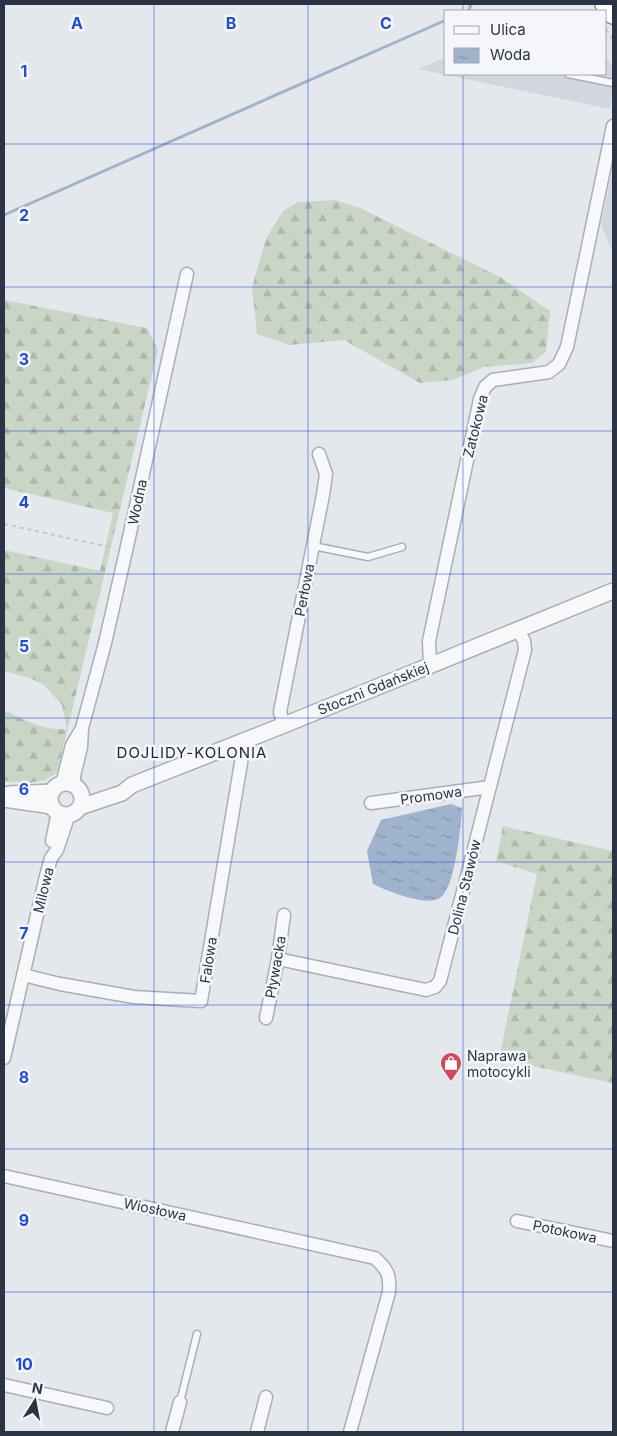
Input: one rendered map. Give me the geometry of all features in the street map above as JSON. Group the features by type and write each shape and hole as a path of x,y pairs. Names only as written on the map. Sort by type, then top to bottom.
{"highway":[{"path":"606,4 613,13"}],"street":[{"name":"Zatokowa","path":"430,665 429,641 480,399 485,387 493,380 549,372 559,364 567,347 613,126"},
{"name":"Wodna","path":"66,799 74,776 81,747 82,728 105,643 187,274"},
{"name":"Perłowa","path":"284,725 280,712 326,474 319,454"},
{"name":"Stoczni Gdańskiej","path":"4,799 66,799 121,785 132,785 613,591"},
{"name":"Dolina Stawów","path":"278,959 426,990 435,987 440,981 525,650 524,641 518,630"},
{"name":"Falowa","path":"23,975 60,984 134,997 201,1002 245,740"},
{"name":"Promowa","path":"371,803 490,787"},
{"name":"Stoczni Gdańskiej","path":"4,794 66,799"},
{"name":"Milowa","path":"4,1058 9,1008 23,975 51,858 51,849 66,799"},
{"name":"Pływacka","path":"266,1018 278,959 284,915"},
{"name":"Wiosłowa","path":"4,1176 375,1258 386,1268 390,1280 389,1292 350,1432"},
{"name":"Potokowa","path":"517,1221 613,1241"},
{"path":"4,1385 107,1408"},
{"path":"256,1432 266,1397"},
{"path":"172,1432 180,1402"}],"lane":[{"path":"577,75 596,77 613,83"},
{"path":"313,546 368,557 402,547"},
{"path":"180,1402 197,1334"}],"path":[{"path":"4,524 126,551"}],"shaded area":[{"path":"444,58 444,74 418,69"},
{"path":"607,58 613,67 613,90 610,109 447,75 607,75"},
{"path":"613,167 613,254 601,224"}],"green space":[{"path":"335,200 360,208 500,277 550,311 546,352 532,363 484,367 453,380 420,383 344,340 290,345 257,334 252,287 266,239 283,211 298,202"},
{"path":"4,300 147,328 158,350 57,773 45,780 28,783 4,781 4,710 42,727 67,729 62,705 44,685 30,678 4,671 4,550 100,571 113,513 4,488"},
{"path":"503,826 613,851 613,1083 499,1059 537,874 496,861"}],"water":[{"path":"451,804 462,808 460,828 450,882 440,898 425,901 397,894 373,884 367,851 381,820"}],"waterway":[{"path":"469,10 471,4"},
{"path":"4,215 444,21"}],"place":[{"name":"Naprawa motocykli","path":"451,1082"}],"district":[{"name":"DOJLIDY-KOLONIA","path":"192,752"}]}
